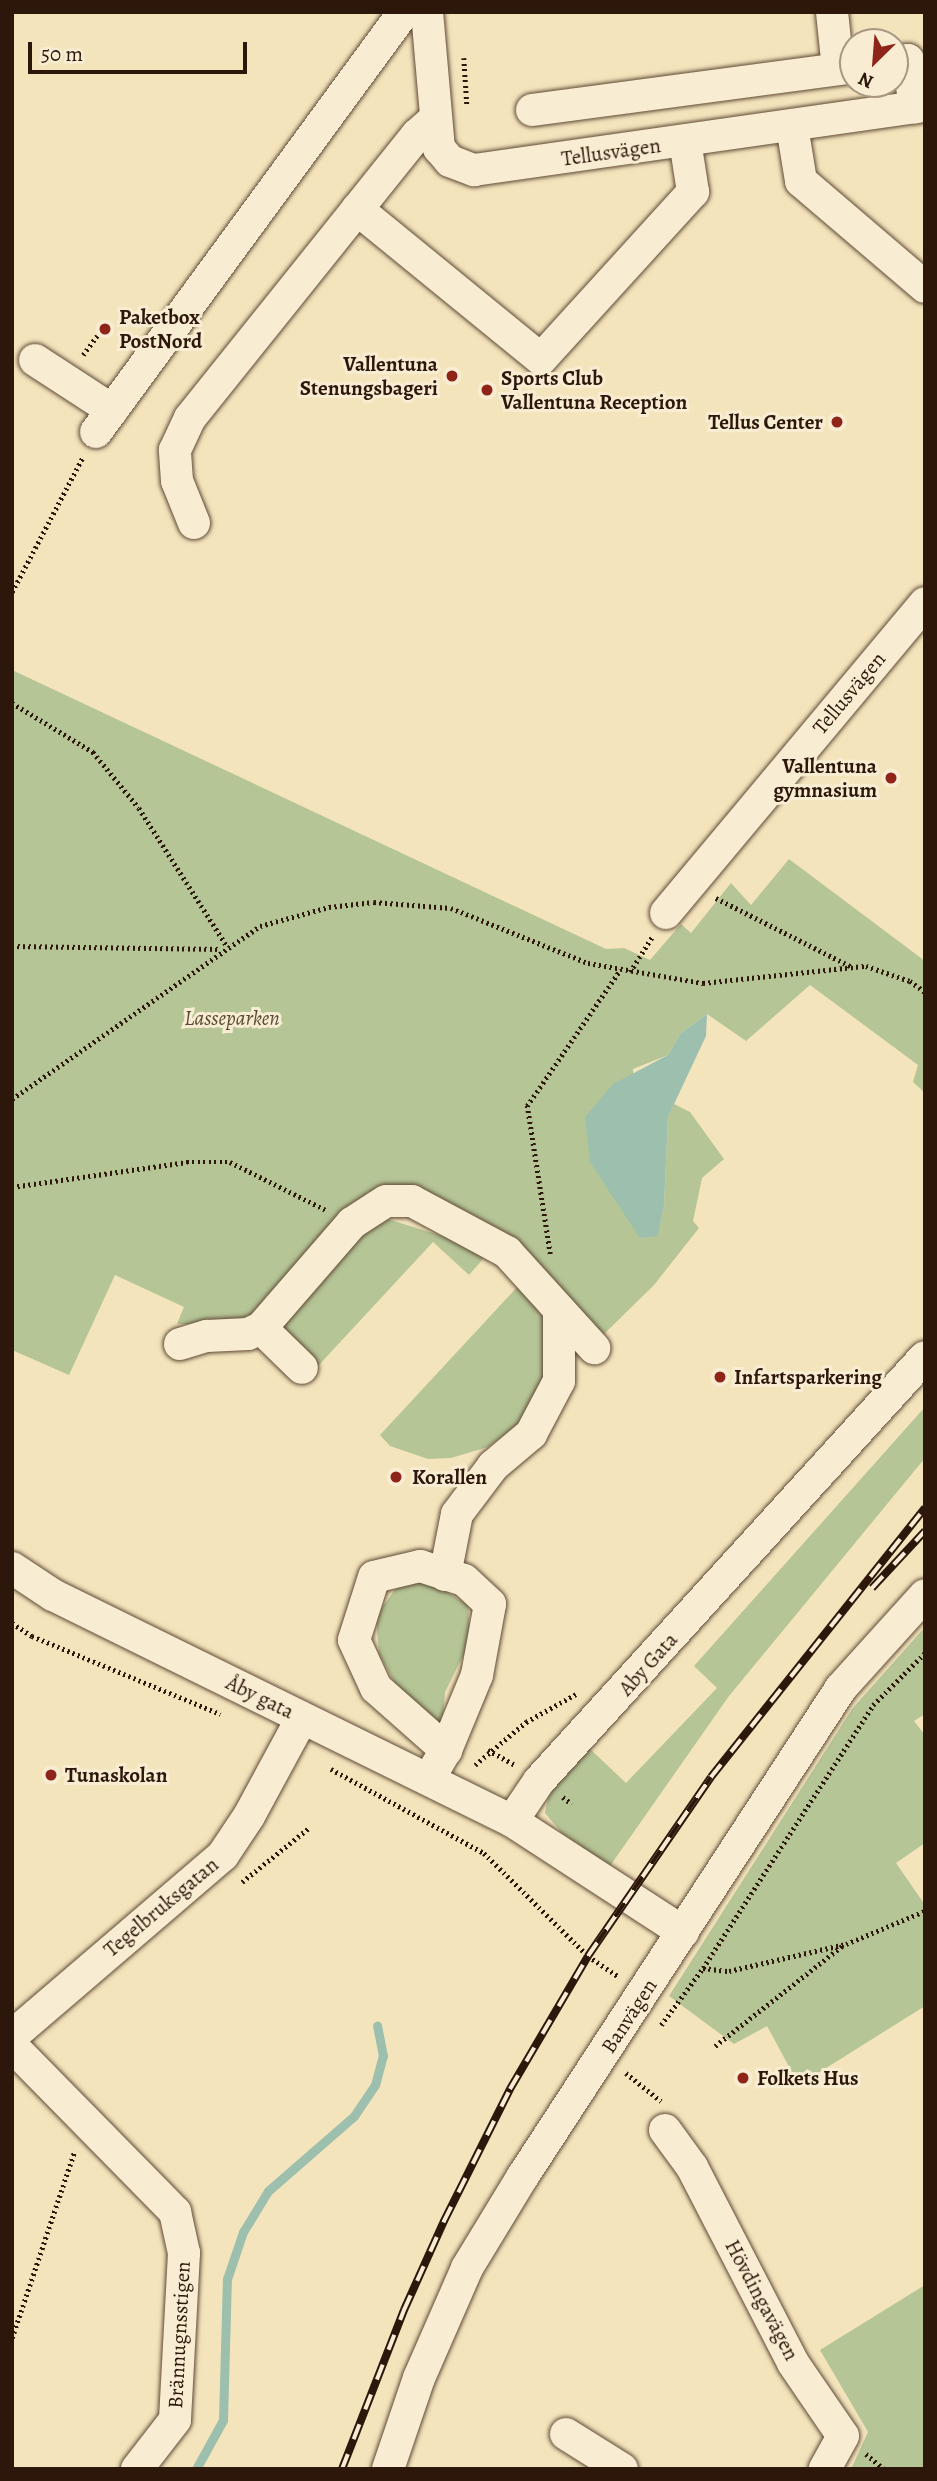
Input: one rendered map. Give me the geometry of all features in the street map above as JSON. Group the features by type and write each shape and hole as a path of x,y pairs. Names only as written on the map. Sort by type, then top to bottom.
{"street":[{"path":"35,360 104,421 404,12"},
{"name":"Tellusvägen","path":"426,12 439,148 450,161 474,170 920,107"},
{"path":"832,12 839,40"},
{"path":"909,64 920,107"},
{"path":"532,110 839,69"},
{"path":"194,523 177,481 175,450 190,418 357,209 435,119"},
{"path":"792,126 801,181 925,286"},
{"path":"357,209 541,359 693,192 685,141"},
{"name":"Tellusvägen","path":"666,913 925,603"},
{"path":"180,1344 248,1334 261,1328 352,1223 386,1201 412,1201 507,1252 594,1348"},
{"path":"445,1574 457,1514 493,1466 530,1434 559,1381 559,1310"},
{"path":"261,1328 302,1368"},
{"name":"Aby Gata","path":"512,1821 539,1781 925,1357"},
{"path":"429,1779 446,1751 477,1675 490,1604 464,1580 420,1566 374,1577 354,1640 376,1688 446,1751"},
{"name":"Åby gata","path":"12,1568 53,1595 512,1821"},
{"name":"Banvägen","path":"388,2469 419,2378 467,2268 841,1688 925,1595"},
{"name":"Tegelbruksgatan","path":"12,2036 223,1855 302,1718"},
{"path":"512,1821 683,1932"},
{"name":"Brännugnsstigen","path":"12,2046 175,2212 184,2253 175,2420 136,2469"},
{"name":"Hövdingavägen","path":"665,2130 692,2167 793,2363 843,2436 825,2469"},
{"path":"566,2434 622,2469"}],"path":[{"path":"90,346 97,336"},
{"path":"12,592 104,421"},
{"path":"12,703 93,752 139,808 224,948"},
{"path":"690,885 852,967"},
{"path":"12,1099 224,948 260,926 328,907 374,902 451,908 588,963 703,983 866,966 910,981 925,992"},
{"path":"631,972 666,913"},
{"path":"12,946 224,948"},
{"path":"559,1310 527,1106 620,970"},
{"path":"12,1187 187,1162 230,1163 352,1223"},
{"path":"12,1623 32,1636 225,1716"},
{"path":"656,2032 703,1968 873,1705 925,1653"},
{"path":"288,1746 484,1853 588,1956 671,2011"},
{"path":"703,1968 729,1971 846,1944 925,1911"},
{"path":"715,2046 846,1944"},
{"path":"619,2084 634,2063"},
{"path":"626,2073 665,2104 665,2130"},
{"path":"12,2339 85,2119"}],"green space":[{"name":"Lasseparken","path":"12,670 606,949 624,948 650,960 681,924 691,933 731,883 751,905 789,859 925,961 925,1093 913,1082 918,1065 810,985 746,1041 707,1014 681,1033 668,1055 633,1069 640,1238 658,1235 664,1206 668,1117 674,1104 690,1112 724,1159 702,1178 693,1221 699,1228 654,1285 600,1338 507,1245 382,1190 368,1192 257,1317 239,1324 177,1324 184,1307 115,1275 69,1375 12,1350"},
{"path":"381,1217 490,1251 469,1275 433,1242 318,1366 292,1346 281,1324 359,1233"},
{"path":"520,1284 548,1325 548,1379 522,1421 488,1447 451,1458 428,1459 390,1446 380,1435"},
{"path":"925,1407 925,1458 729,1696 610,1866 562,1833 545,1813 549,1794 588,1747 626,1783 717,1688 694,1666"},
{"path":"411,1581 437,1586 468,1605 470,1642 445,1692 442,1733 402,1696 379,1654 376,1616 396,1588"},
{"path":"925,1627 925,1714 914,1721 925,1735 925,1843 896,1863 925,1905 925,2006 799,2085 767,2026 734,2044 669,1996 852,1709"},
{"path":"925,2285 925,2469 851,2469 868,2432 820,2350"}],"shaded area":[{"path":"707,1014 706,1036 668,1117 664,1206 658,1236 640,1238 590,1162 585,1117 613,1084 668,1055 681,1033"}],"waterway":[{"path":"196,2469 223,2420 227,2279 243,2232 268,2191 354,2116 375,2085 383,2056 377,2026"}],"railway":[{"path":"342,2469 404,2310 444,2221 510,2089 588,1956 711,1777 925,1508"},
{"path":"872,1588 925,1531"}],"place":[{"name":"Paketbox PostNord","path":"105,329"},
{"name":"Vallentuna Stenungsbageri","path":"452,376"},
{"name":"Sports Club Vallentuna Reception","path":"487,390"},
{"name":"Tellus Center","path":"837,422"},
{"name":"Vallentuna gymnasium","path":"891,778"},
{"name":"Infartsparkering","path":"720,1377"},
{"name":"Korallen","path":"396,1477"},
{"name":"Tunaskolan","path":"51,1775"},
{"name":"Folkets Hus","path":"743,2078"}]}
